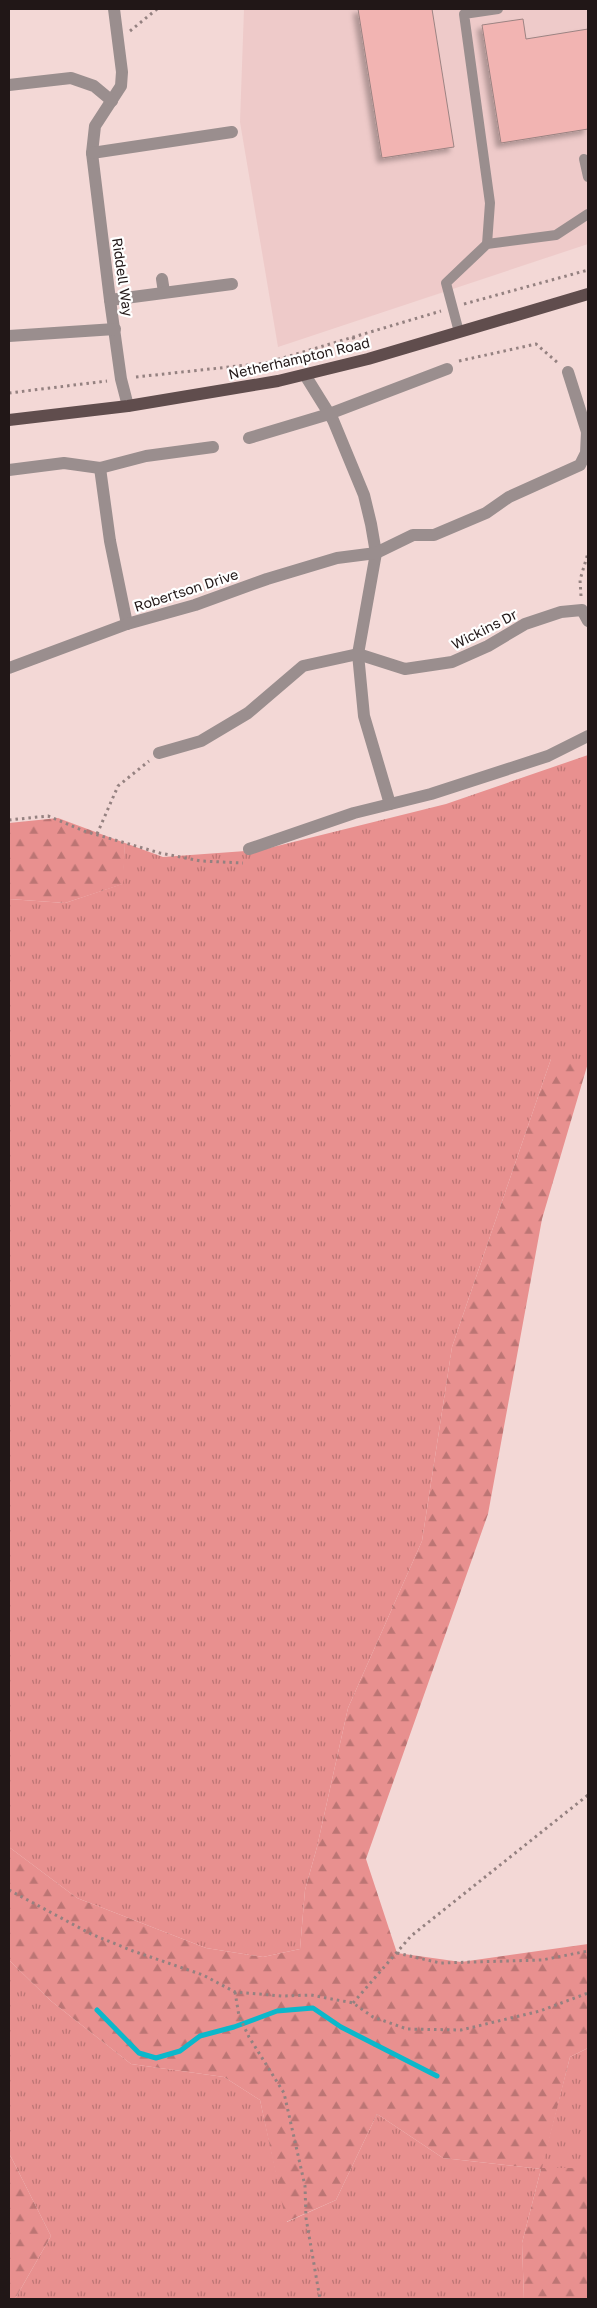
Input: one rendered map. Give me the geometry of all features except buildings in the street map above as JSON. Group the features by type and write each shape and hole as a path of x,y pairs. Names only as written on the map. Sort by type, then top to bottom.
{"main road":[{"name":"Netherhampton Road","path":"9,420 128,406 278,382 588,294"}],"street":[{"name":"Riddell Way","path":"114,9 122,79 121,86 95,126 92,152 110,300 128,406"},
{"path":"9,85 71,78 94,86 112,101"},
{"path":"92,152 232,132"},
{"path":"110,300 163,286 232,284"},
{"path":"9,336 115,329"},
{"path":"249,438 329,414 447,370"},
{"name":"Robertson Drive","path":"9,668 127,624 195,605 267,579 336,558 376,553 413,535 434,535 486,513 509,498 580,464 586,453 587,432 568,372"},
{"path":"305,375 329,414 364,495 376,553 358,654 364,716 390,804"},
{"path":"9,470 64,463 100,468 146,456 213,447"},
{"path":"100,468 110,540 127,624"},
{"name":"Wickins Dr","path":"358,654 405,669 452,662 488,646 525,624 561,612 585,616"},
{"path":"159,753 201,741 248,713 303,666 358,654"},
{"path":"249,848 354,813 431,794 548,756 588,736"}],"lane":[{"path":"487,244 490,203 463,11 498,9"},
{"path":"584,158 588,177"},
{"path":"459,332 446,283 487,244 556,234 588,214"}],"path":[{"path":"118,40 156,9"},
{"path":"9,393 266,363 588,270"},
{"path":"585,616 580,580 588,553"},
{"path":"96,834 118,786 159,753"},
{"path":"9,820 48,816 96,834 160,854 201,861 244,863 249,848"},
{"path":"353,2003 411,1936 588,1794"},
{"path":"9,1890 91,1934 133,1951 203,1975 235,1992 282,1996 311,1995 353,2003 373,2017 407,2029 462,2030 540,2011 588,1993"},
{"path":"397,1953 440,1963 542,1960 588,1950"},
{"path":"235,1992 239,2016 249,2037 284,2093 305,2186 306,2218 320,2299"}],"shaded area":[{"path":"244,9 588,9 588,244 278,347 240,122"}],"green space":[{"path":"588,755 588,1059 551,1059 452,1347 422,1541 348,1708 317,1847 305,1890 300,1949 263,1957 206,1948 77,1898 9,1847 9,899 65,903 122,884 125,843 163,857 261,850 446,804"},
{"path":"58,818 125,843 123,884 65,903 9,899 9,823"},
{"path":"551,1059 588,1059 588,1063 542,1219 488,1514 366,1859 397,1953 461,1962 588,1944 588,2048 570,2057 542,2168 588,2168 588,2299 524,2299 522,2243 541,2169 443,2158 377,2114 336,2200 286,2222 260,2100 224,2077 131,2064 51,2001 9,1960 9,1847 77,1898 206,1948 263,1957 300,1949 305,1890 317,1847 348,1708 422,1541 452,1347"},
{"path":"9,1960 51,2001 131,2064 224,2077 260,2100 287,2222 336,2200 377,2114 443,2158 541,2169 522,2243 524,2299 15,2299 51,2236 9,2153"},
{"path":"588,2048 588,2168 541,2169 570,2057"},
{"path":"9,2153 51,2236 15,2299 9,2299"}],"waterway":[{"path":"97,2010 139,2053 156,2058 180,2051 200,2036 234,2027 277,2011 313,2008 341,2027 437,2076"}]}
